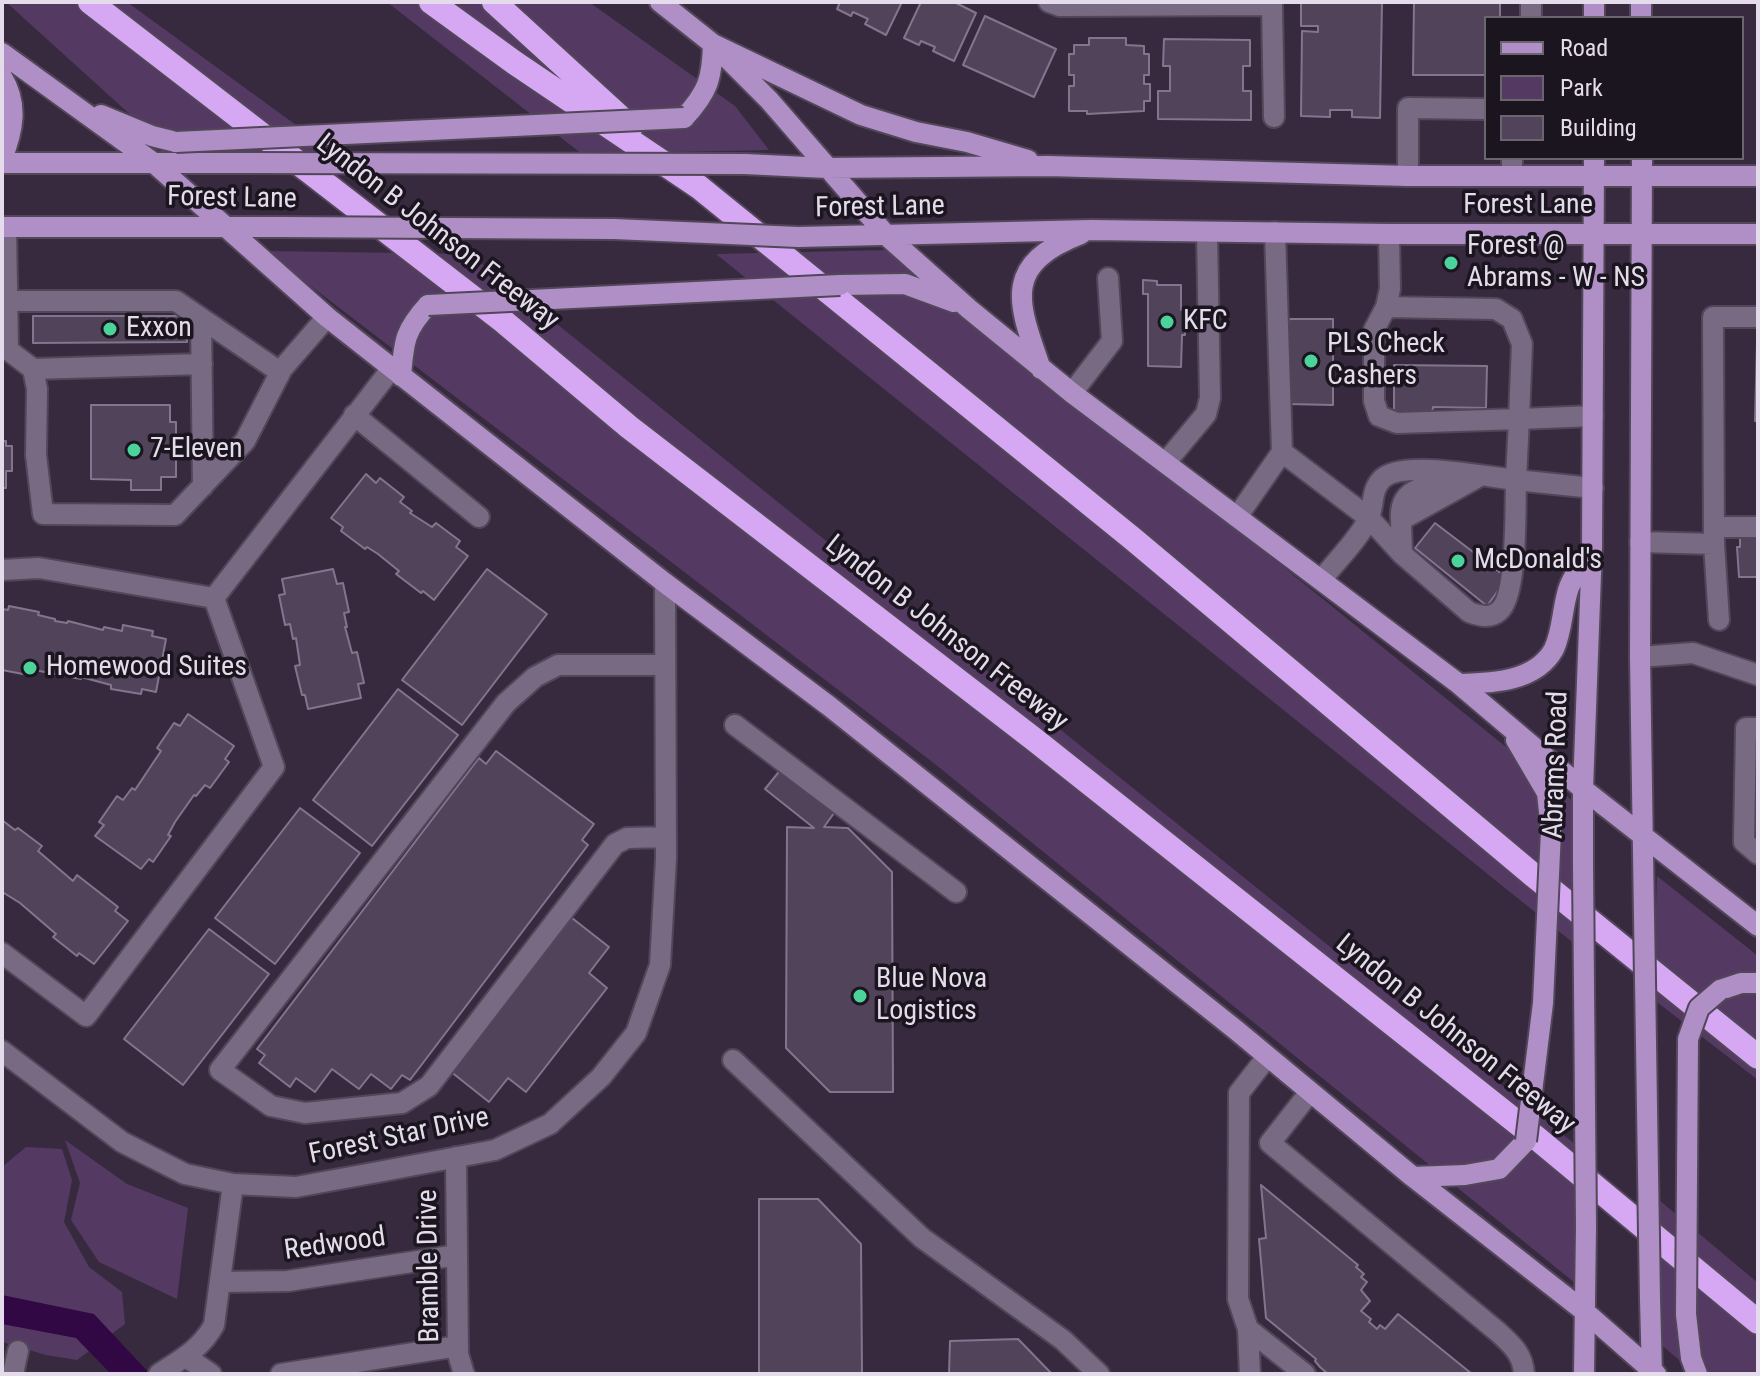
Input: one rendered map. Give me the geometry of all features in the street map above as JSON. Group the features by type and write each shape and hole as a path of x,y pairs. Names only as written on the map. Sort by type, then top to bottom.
{"highway":[{"name":"Lyndon B Johnson Freeway","path":"90,2 503,321 629,427 1059,760 1539,1140 1758,1322"},
{"path":"431,2 515,63 699,187"},
{"path":"494,2 699,187 1133,539 1533,875 1758,1057"}],"main road":[{"path":"660,2 713,44 769,100 887,236 969,309 1072,393 1459,684 1583,789 1758,926"},
{"path":"68,101 152,136 176,142 684,118 707,89 713,72 713,44"},
{"path":"713,44 796,81 861,115 1048,166"},
{"path":"2,53 154,163 327,317 665,583 829,706 1584,1311 1653,1373"},
{"path":"2,77 14,110 12,135 2,161"},
{"name":"Forest Lane","path":"2,161 745,164 827,168 1048,166 1408,176 1512,167 1642,167 1758,176"},
{"name":"Abrams Road","path":"1584,1374 1583,789 1592,547 1594,167"},
{"path":"1642,167 1641,835 1653,1373"},
{"name":"Forest Lane","path":"4,227 225,225 614,229 798,237 1091,230 1758,234"},
{"path":"1041,369 1025,321 1021,286 1027,273 1045,253 1091,230"},
{"path":"396,372 411,324 428,305 905,284 969,309"},
{"path":"1459,684 1492,683 1512,678 1528,673 1543,663 1554,649 1567,591 1592,547"},
{"path":"1413,1177 1465,1175 1499,1169 1526,1141 1543,1003 1551,831 1547,793 1506,724"},
{"path":"1697,1374 1691,1358 1686,1314 1688,1039 1699,1008 1720,990 1741,983 1758,983"}],"street":[{"path":"1049,2 1060,6 1272,4 1274,117"},
{"path":"1408,176 1408,108 1484,109"},
{"path":"4,227 8,350 33,369 202,364"},
{"path":"1166,462 1206,414 1210,398 1207,232"},
{"path":"1237,517 1282,452 1275,232"},
{"path":"1389,234 1390,289 1386,307 1374,330 1374,401 1379,416 1397,423 1593,416"},
{"path":"1072,393 1112,341 1108,278"},
{"path":"8,301 176,301 280,372"},
{"path":"1282,452 1369,518 1402,554 1469,612 1483,617 1497,614 1504,606 1513,567 1522,344 1512,319 1496,309 1386,307"},
{"path":"33,369 37,389 36,455 43,514 175,515 245,441 280,372 327,317"},
{"path":"1719,620 1714,536 1713,317 1758,317"},
{"path":"201,318 203,486"},
{"path":"214,598 354,415 396,372"},
{"path":"354,415 479,517"},
{"path":"1322,579 1369,518 1375,488 1384,477 1396,471 1413,470 1593,488"},
{"path":"1402,554 1401,520 1480,476"},
{"path":"1640,542 1714,536 1758,527"},
{"path":"2,570 39,568 214,598"},
{"name":"Forest Star Drive","path":"2,1051 122,1142 185,1174 233,1184 296,1187 495,1150 550,1124 601,1077 636,1033 660,965 666,837 665,583"},
{"path":"2,953 86,1016 274,767 214,598"},
{"path":"1640,657 1693,653 1758,675"},
{"path":"665,665 558,665 535,677 506,703 220,1070 271,1106 305,1113 402,1103 429,1086 615,844 627,838 666,837"},
{"path":"735,725 956,892"},
{"path":"1758,728 1746,728 1744,842 1758,854"},
{"path":"1250,1374 1248,1329 1238,1299 1239,1093 1267,1057"},
{"path":"733,1060 922,1238 1063,1340 1099,1374"},
{"path":"1310,1092 1270,1143 1498,1332 1516,1349 1524,1362 1524,1374"},
{"name":"Bramble Drive","path":"456,1157 458,1346 464,1374"},
{"path":"171,1366 207,1337 214,1325 233,1184"},
{"name":"Redwood","path":"221,1282 288,1281 457,1255"},
{"path":"1248,1329 1305,1374"},
{"path":"281,1374 458,1346"},
{"path":"13,1374 18,1351"},
{"path":"171,1366 211,1374"}],"green space":[{"path":"6,2 127,2 333,152 177,157"},
{"path":"387,2 589,2 735,106 769,150 582,154"},
{"path":"891,250 1579,806 1576,945 716,254"},
{"path":"265,251 470,254 1576,1145 1575,1283 935,764"},
{"path":"1657,876 1758,956 1758,1080 1653,999"},
{"path":"65,1140 127,1184 188,1208 177,1299 99,1262 71,1220 80,1183"},
{"path":"26,1147 62,1149 72,1180 64,1222 89,1267 122,1292 125,1324 77,1360 2,1342 2,1167"},
{"path":"1653,1195 1758,1283 1758,1374 1696,1374 1659,1343"}],"shaded area":[{"path":"2,1295 94,1314 150,1374 111,1374 76,1338 2,1324"}],"building":[{"path":"840,2 902,2 886,35 865,24 868,19 837,9"},
{"path":"921,2 954,2 976,13 954,61 933,51 935,47 921,41 919,45 904,38"},
{"path":"1301,2 1382,2 1380,118 1352,117 1352,110 1330,110 1330,117 1301,116 1302,31 1318,32 1318,26 1301,26"},
{"path":"1414,2 1500,2 1500,16 1484,16 1484,75 1413,75"},
{"path":"985,16 1056,49 1034,97 963,65"},
{"path":"1089,38 1126,38 1126,45 1144,46 1144,54 1149,54 1149,75 1144,75 1144,84 1150,84 1150,101 1144,101 1144,111 1087,114 1087,111 1069,111 1069,86 1074,86 1074,75 1069,75 1069,54 1074,54 1074,45 1089,45"},
{"path":"1164,39 1250,40 1250,66 1243,66 1243,91 1251,91 1251,120 1158,119 1158,91 1170,91 1170,66 1163,66"},
{"name":"KFC","path":"1143,280 1157,281 1157,285 1181,285 1181,310 1186,310 1181,367 1148,366 1148,294 1143,294"},
{"name":"Exxon","path":"33,316 187,316 187,342 33,343"},
{"name":"PLS Check Cashers","path":"1289,319 1333,319 1333,405 1288,404"},
{"path":"1757,343 1758,421 1755,421"},
{"path":"1394,365 1487,366 1486,408 1433,407 1432,415 1394,414"},
{"name":"7-Eleven","path":"91,405 170,405 170,422 176,422 176,477 161,477 161,490 131,490 131,480 91,479"},
{"path":"2,441 6,441 6,446 12,446 12,471 6,471 6,488 2,488"},
{"path":"366,474 376,483 380,478 404,497 400,502 412,511 410,513 432,527 436,523 460,541 456,547 468,556 434,600 396,574 399,571 378,554 367,547 365,549 341,531 343,527 331,518"},
{"name":"McDonald's","path":"1435,523 1502,574 1500,588 1487,606 1415,548"},
{"path":"1740,536 1758,536 1758,577 1739,577 1737,547 1740,547"},
{"path":"333,569 337,584 343,583 349,612 344,613 345,627 352,653 357,652 364,683 358,684 361,698 308,709 295,666 300,665 296,638 293,639 290,624 285,625 279,595 285,594 282,579"},
{"path":"487,569 547,614 462,725 402,680"},
{"path":"9,606 39,612 38,615 55,621 103,630 104,627 122,631 123,625 153,631 152,636 166,639 156,692 142,689 141,694 111,689 111,685 81,677 29,669 28,675 2,670 2,609 8,610"},
{"path":"398,689 458,735 372,846 313,800"},
{"path":"188,714 234,746 225,759 229,762 210,788 205,785 194,795 153,862 149,859 141,869 95,836 104,825 99,822 117,796 123,800 132,788 135,790 161,751 157,748 174,723 180,726"},
{"path":"496,751 594,824 582,840 588,845 410,1080 402,1075 391,1089 371,1074 359,1089 332,1069 315,1092 296,1078 290,1087 259,1063 265,1055 257,1049 479,758 486,764"},
{"path":"782,768 837,809 824,827 848,828 892,872 893,1092 830,1092 786,1048 787,827 814,828 765,789"},
{"path":"300,808 360,853 275,964 215,918"},
{"path":"2,820 42,846 38,851 73,881 77,875 118,907 115,911 128,921 94,964 79,953 77,956 53,937 56,934 20,903 4,893 2,896"},
{"path":"572,918 609,947 589,973 607,988 526,1092 508,1078 489,1102 450,1071"},
{"path":"209,929 269,974 183,1085 124,1039"},
{"path":"1261,1185 1358,1265 1356,1267 1364,1274 1361,1277 1367,1282 1361,1290 1370,1301 1361,1311 1371,1319 1369,1322 1377,1329 1380,1325 1385,1329 1398,1314 1472,1374 1328,1374 1320,1367 1316,1359 1266,1318 1259,1239 1266,1238"},
{"path":"759,1199 818,1199 861,1244 862,1374 759,1374"},
{"path":"1018,1339 1052,1374 949,1374 950,1341"}],"place":[{"name":"Forest @ Abrams - W - NS","path":"1451,263"},
{"name":"KFC","path":"1167,322"},
{"name":"Exxon","path":"110,329"},
{"name":"PLS Check Cashers","path":"1311,361"},
{"name":"7-Eleven","path":"134,450"},
{"name":"McDonald's","path":"1458,561"},
{"name":"Homewood Suites","path":"30,668"},
{"name":"Blue Nova Logistics","path":"860,996"}]}
